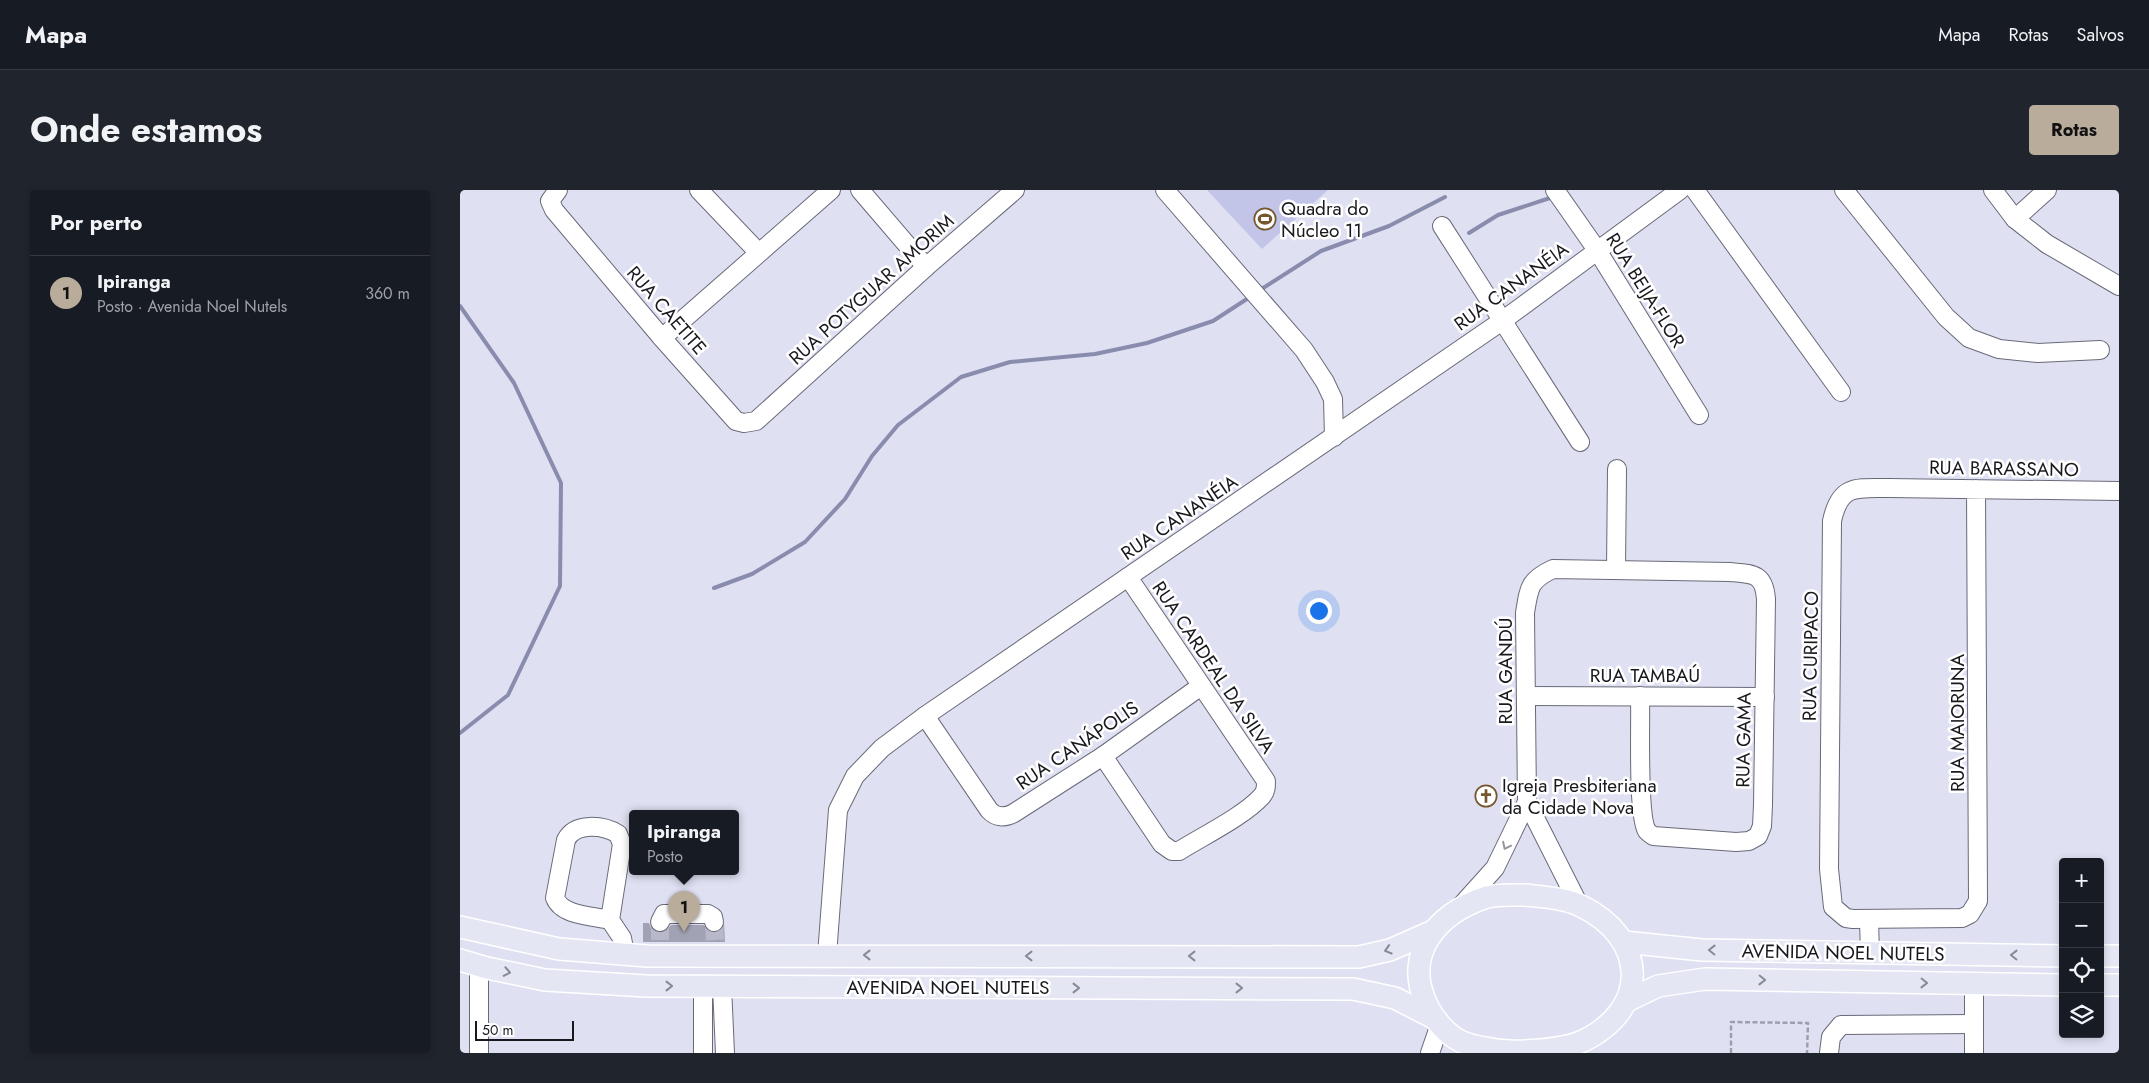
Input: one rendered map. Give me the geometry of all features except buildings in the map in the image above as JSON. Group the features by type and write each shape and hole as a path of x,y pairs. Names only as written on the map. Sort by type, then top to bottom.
{"main road":[{"path":"1525,895 1579,905 1601,918 1624,942 1631,965 1632,982 1629,1000 1610,1022 1578,1047 1497,1050 1465,1047 1436,1021 1419,990 1417,972 1422,948 1433,931 1458,909 1489,896 1525,895"},
{"name":"AVENIDA NOEL NUTELS","path":"460,928 558,949 624,954 660,949 715,949 827,955 1359,957 1390,950 1433,931"},
{"name":"AVENIDA NOEL NUTELS","path":"1624,942 1702,950 2059,956"},
{"path":"2104,956 2119,956"},
{"name":"AVENIDA NOEL NUTELS","path":"470,962 544,980 646,986 1354,989 1396,998 1436,1021"},
{"name":"AVENIDA NOEL NUTELS","path":"1629,1000 1658,986 1705,979 2059,984"},
{"path":"2104,985 2119,985"}],"street":[{"name":"RUA CAETITE","path":"558,190 550,201 554,210 662,338 736,421 744,423 756,421"},
{"path":"699,190 758,252"},
{"path":"662,338 831,190"},
{"path":"860,190 926,267"},
{"name":"RUA POTYGUAR AMORIM","path":"756,421 926,267 1015,190"},
{"path":"1165,190 1298,343 1314,366 1333,398 1334,437"},
{"name":"RUA BEIJA-FLOR","path":"1555,190 1597,250 1699,415"},
{"name":"RUA CANANÉIA","path":"827,955 838,810 855,776 882,748 925,716 1502,321 1680,190"},
{"path":"1695,190 1841,392"},
{"path":"1844,190 1946,316 1969,338 1999,348 2038,353 2100,350"},
{"path":"1992,190 2015,219 2047,244 2119,286"},
{"path":"2015,219 2047,190"},
{"path":"1442,226 1580,442"},
{"path":"1616,570 1617,469"},
{"name":"RUA CURIPACO","path":"1868,920 1846,918 1833,908 1829,869 1832,521 1836,504 1843,494 1857,488 1888,488"},
{"name":"RUA BARASSANO","path":"1888,488 2119,491"},
{"name":"RUA MAIORUNA","path":"1868,920 1962,918 1970,914 1978,900 1976,489"},
{"name":"RUA GANDÚ","path":"1579,905 1527,802 1525,613 1528,592 1534,579 1544,573 1553,569 1616,570"},
{"name":"RUA GAMA","path":"1616,570 1749,574 1759,577 1765,585 1762,826 1758,836 1748,841 1653,836 1647,831 1642,796 1640,696"},
{"name":"RUA CARDEAL DA SILVA","path":"1102,756 1162,844 1172,851 1179,851 1256,801 1266,788 1266,781 1128,578"},
{"name":"RUA CANÁPOLIS","path":"925,716 993,815 998,817 1009,816 1102,756 1201,686"},
{"name":"RUA TAMBAÚ","path":"1526,696 1765,697"},
{"name":"RUA GANDÚ","path":"1458,909 1495,868 1527,802"},
{"path":"610,920 566,910 558,905 555,898 566,840 570,831 578,827 610,829 618,834 622,844 610,920 622,938 624,954"},
{"path":"660,922 664,914 708,914 713,917 714,922"},
{"path":"1868,920 1870,954"},
{"path":"470,962 479,1053"},
{"path":"1974,984 1974,1053"},
{"path":"703,1053 712,986"},
{"path":"712,986 725,1053"},
{"path":"1430,1053 1436,1021"},
{"path":"1829,1053 1831,1037 1836,1029 1850,1024 1974,1024"}],"path":[{"path":"1731,1053 1730,1022 1808,1023 1807,1053"}],"shaded area":[{"name":"Quadra do Núcleo 11","path":"1207,190 1328,190 1262,249"}],"waterway":[{"path":"1260,290 1321,251 1389,226 1445,197"},
{"path":"1469,233 1498,215 1553,197"},
{"path":"714,588 752,574 805,542 845,499 872,456 898,425 961,377 1010,362 1095,354 1147,343 1213,321 1250,297"},
{"path":"460,306 514,383 561,483 560,586 508,695 460,733"}],"tunnel":[{"path":"660,922 660,942"},
{"path":"714,922 715,942"}],"place":[{"name":"Quadra do Núcleo 11","path":"1265,219"},
{"name":"Igreja Presbiteriana da Cidade Nova","path":"1486,796"},
{"name":"Ipiranga","path":"684,932"}]}
